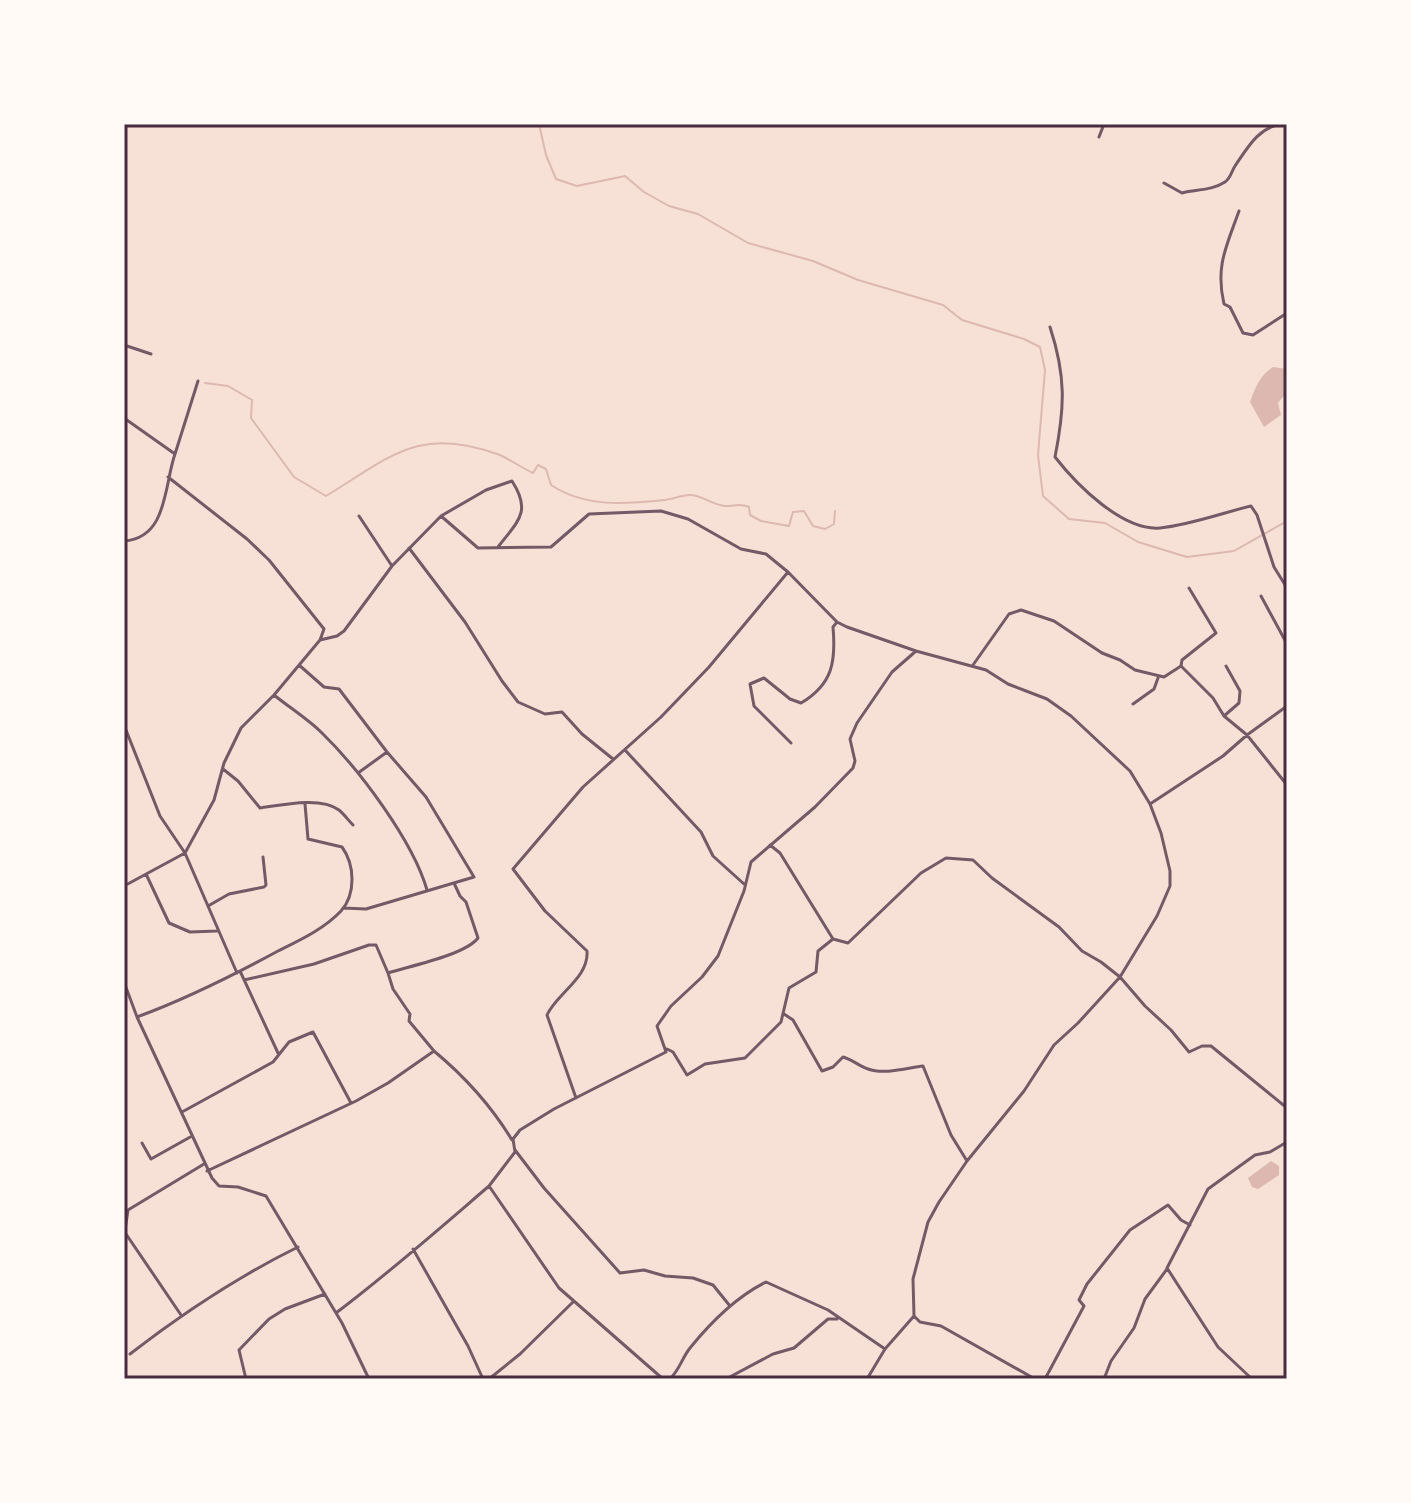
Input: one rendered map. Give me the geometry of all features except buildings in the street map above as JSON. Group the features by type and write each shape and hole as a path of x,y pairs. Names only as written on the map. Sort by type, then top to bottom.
{"street":[{"path":"1099,137 1104,124"},
{"path":"1164,183 1182,193 1200,192 1222,184 1229,179 1235,166 1265,128 1281,124"},
{"path":"1239,211 1220,265 1219,282 1224,304 1230,307 1243,333 1248,335 1253,335 1287,313"},
{"path":"1050,327 1060,359 1062,381 1062,423 1055,457 1076,484 1132,524 1158,528 1251,506 1257,515 1274,567 1287,588"},
{"path":"124,345 151,354"},
{"path":"124,541 147,532 157,520 198,381"},
{"path":"124,418 175,454"},
{"path":"124,886 185,853 214,800 223,769 241,728 274,695 320,640 324,629 269,560 168,477"},
{"path":"320,640 344,631 392,566 441,516 486,490 512,481 522,497 523,512 497,548"},
{"path":"441,516 478,548 551,547 589,514 661,511 688,519 741,549 766,554 837,622 858,633 972,666 1047,699 1071,716 1130,771 1150,804 1170,871 1170,886 1157,916 1120,977 1054,1045 1024,1091 967,1161 939,1202 928,1222 913,1279 914,1316 885,1349 867,1379"},
{"path":"359,516 392,566"},
{"path":"409,548 465,622 518,702 545,714 562,712 613,760"},
{"path":"576,1098 547,1015 575,982 587,951 545,911 513,869 583,787 661,717 709,667 788,572"},
{"path":"972,666 1009,614 1021,610 1054,621 1102,653 1158,678 1164,677 1181,666 1182,660 1216,633 1189,588"},
{"path":"1261,596 1287,644"},
{"path":"791,743 754,706 750,684 764,678 790,699 801,703 813,696 821,690 834,662 833,627 837,622"},
{"path":"833,939 818,951 816,972 789,988 784,1014 775,1031 759,1041 745,1058 705,1064 687,1075 673,1052 667,1049 657,1026 671,1006 702,977 718,956 744,891 751,862 815,807 853,768 855,761 850,746 852,731 892,672 916,651"},
{"path":"299,665 324,687 339,689 426,797 474,877 366,909 343,908"},
{"path":"1181,666 1213,698 1224,716 1247,735 1287,785"},
{"path":"1224,716 1239,703 1240,691 1226,666"},
{"path":"1133,704 1154,689 1158,678"},
{"path":"274,695 320,731 397,825 428,891"},
{"path":"1150,804 1223,756 1287,706"},
{"path":"124,725 160,816 185,853 218,931 278,1053"},
{"path":"624,749 701,832 713,856 744,884"},
{"path":"356,774 387,752"},
{"path":"223,769 238,781 260,808 322,803 337,808 353,825"},
{"path":"137,1017 187,999 317,930 343,908 351,888 349,857 342,847 308,839 305,804"},
{"path":"770,845 780,853 833,939 848,943 921,873 946,858 973,860 992,878 1059,927 1082,951 1120,977 1189,1052 1211,1046 1287,1108"},
{"path":"208,906 229,894 264,887 263,857"},
{"path":"146,874 169,923 190,932 218,931"},
{"path":"388,973 468,948 478,938 466,902 454,883"},
{"path":"244,980 314,964 376,945 393,989 410,1014 409,1021 497,1116 515,1150 544,1188 620,1273 644,1270 665,1276 693,1278 713,1285 730,1306"},
{"path":"124,982 207,1171 219,1186 238,1187 266,1196 336,1313 369,1379"},
{"path":"784,1014 793,1020 822,1071 833,1067 843,1057 867,1069 891,1071 923,1066 951,1135 967,1161"},
{"path":"182,1112 273,1062 289,1042 313,1032 351,1103"},
{"path":"512,1141 520,1130 576,1098 662,1056 667,1049"},
{"path":"207,1171 351,1103 388,1083 434,1051"},
{"path":"142,1143 151,1159 192,1136"},
{"path":"1104,1379 1111,1361 1134,1328 1145,1299 1167,1268 1208,1189 1255,1155 1270,1152 1287,1142"},
{"path":"336,1313 380,1280 489,1186 515,1150"},
{"path":"181,1315 125,1235 128,1210 204,1164"},
{"path":"489,1186 559,1288 663,1379"},
{"path":"1045,1379 1084,1306 1079,1300 1087,1284 1130,1230 1168,1205 1190,1225"},
{"path":"130,1354 181,1315 231,1283 298,1247"},
{"path":"413,1249 486,1379 513,1360 573,1302"},
{"path":"1167,1268 1218,1347 1252,1379"},
{"path":"670,1379 680,1369 687,1351 737,1298 766,1282 828,1310 885,1349"},
{"path":"246,1379 239,1350 254,1332 285,1309 325,1294"},
{"path":"914,1316 920,1322 941,1326 1035,1379"},
{"path":"726,1379 773,1354 794,1348 828,1319 840,1320"}],"shaded area":[{"path":"1273,367 1287,369 1287,392 1278,403 1281,415 1264,427 1250,402 1261,378"},
{"path":"1271,1161 1279,1166 1279,1175 1258,1189 1252,1187 1248,1178"}],"waterway":[{"path":"539,124 546,155 556,179 577,186 625,176 644,192 669,206 698,214 748,243 813,261 858,280 943,305 962,320 1040,347 1045,370 1038,455 1043,496 1069,519 1105,523 1138,542 1187,557 1234,551 1287,521"},
{"path":"205,383 228,386 252,400 251,418 294,477 326,496 407,449 448,443 500,455 533,473 538,465 546,469 551,485 592,501 636,503 694,495 725,506 746,506 750,515 761,521 789,526 793,512 804,511 813,526 825,529 834,524 835,511"}]}
